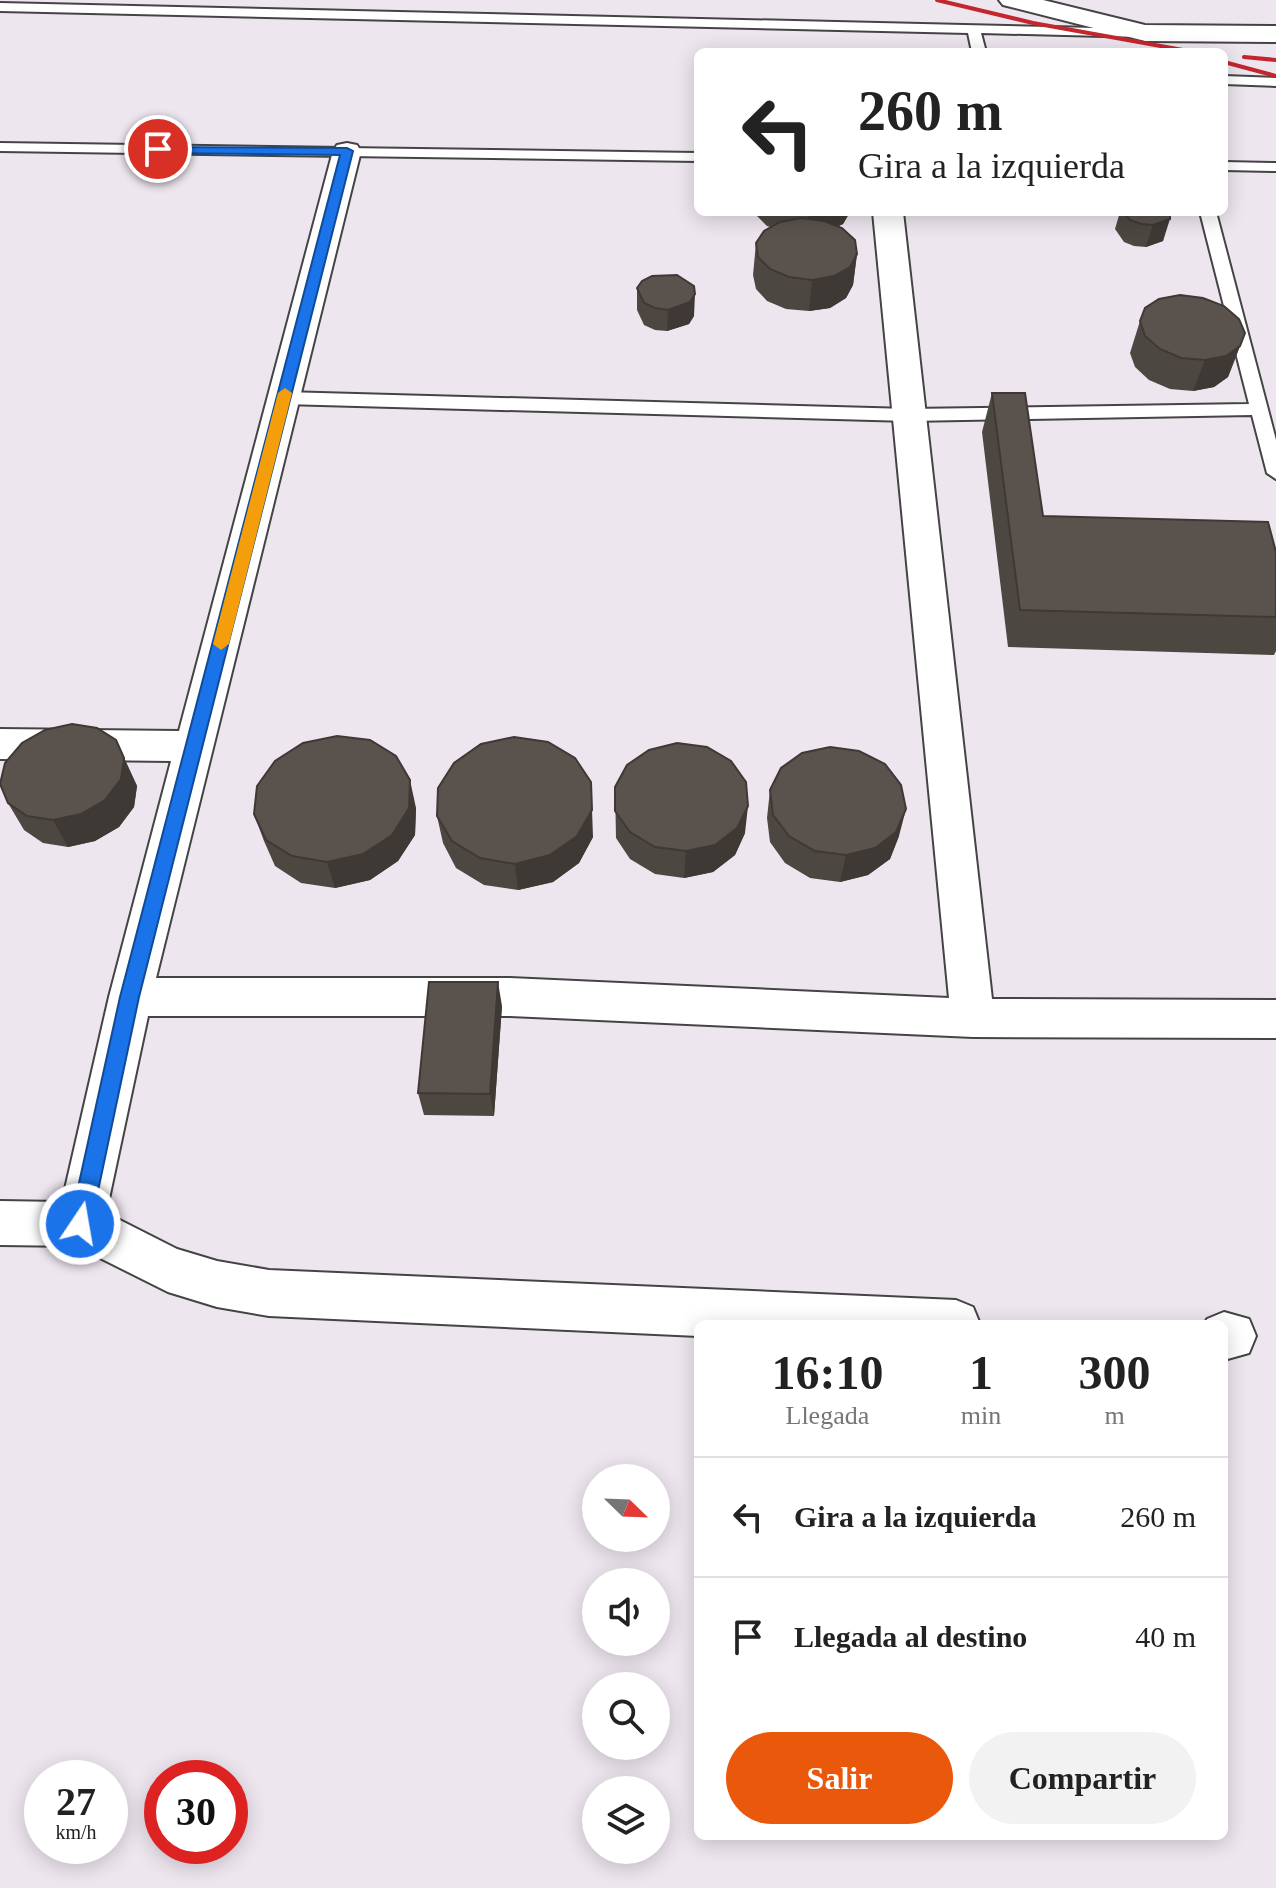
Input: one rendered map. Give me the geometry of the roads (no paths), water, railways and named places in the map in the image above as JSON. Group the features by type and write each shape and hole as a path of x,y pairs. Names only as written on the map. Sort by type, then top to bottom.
{"street":[{"path":"1012,0 1145,33 1276,34"},
{"path":"80,1224 130,997 347,151"},
{"path":"888,216 973,1018"},
{"path":"0,744 194,746"},
{"path":"130,997 510,997 973,1018 1276,1019"},
{"path":"0,1223 80,1224 168,1269 217,1284 269,1293 867,1320"}],"lane":[{"path":"0,7 1145,33"},
{"path":"974,31 978,48"},
{"path":"1228,80 1276,82"},
{"path":"0,147 694,157"},
{"path":"1228,166 1276,167"},
{"path":"1209,216 1276,473"},
{"path":"284,398 909,415 1258,409"}],"railway":[{"path":"937,0 1033,23 1172,48"},
{"path":"1244,57 1276,60"},
{"path":"1228,63 1276,76"}]}
